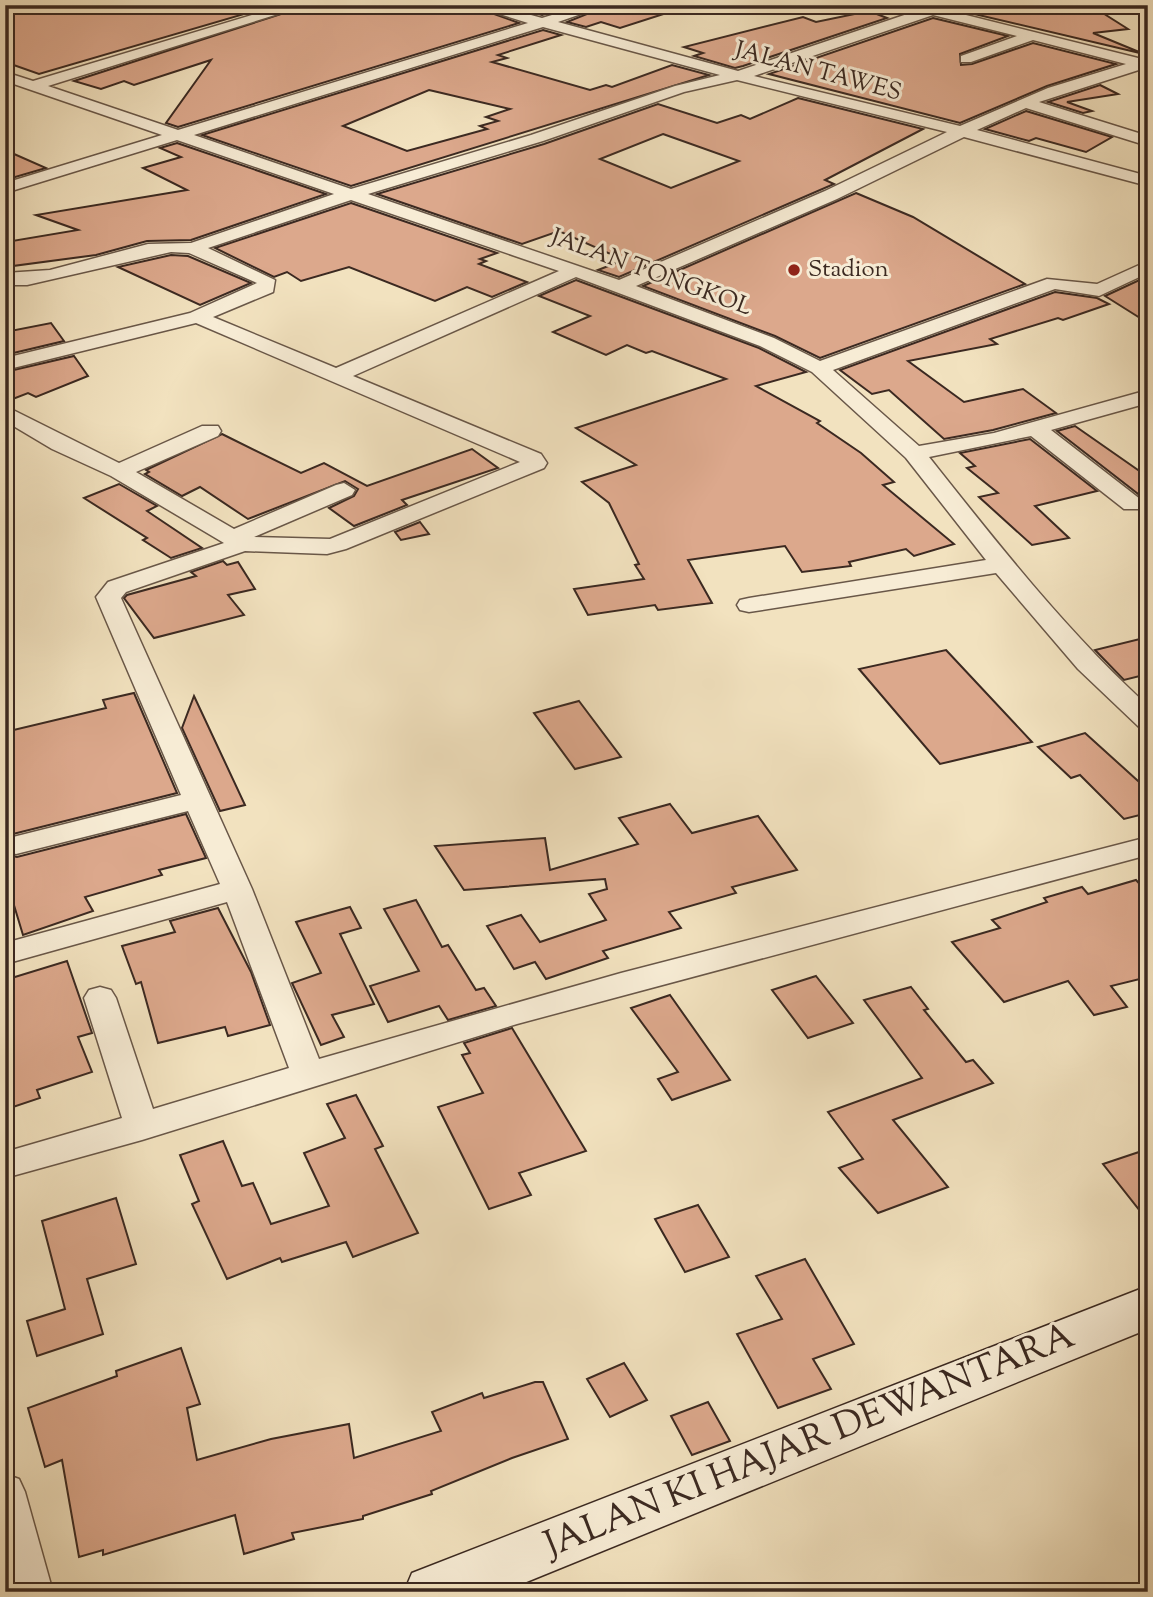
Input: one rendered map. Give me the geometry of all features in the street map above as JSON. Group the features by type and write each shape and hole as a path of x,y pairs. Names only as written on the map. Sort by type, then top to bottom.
{"main road":[{"name":"JALAN KI HAJAR DEWANTARA","path":"433,1592 1148,1307"}],"street":[{"path":"5,93 300,5"},
{"name":"JALAN TAWES","path":"478,5 797,92 961,131 1148,181"},
{"path":"5,188 600,5"},
{"path":"7,280 165,248 192,248 354,193 449,167 680,89 741,75 941,8 1145,63"},
{"path":"966,59 1034,35"},
{"path":"620,286 831,195 961,131 1053,91 1145,63"},
{"name":"JALAN TONGKOL","path":"5,76 620,286 767,342 819,368 914,453 1002,565 1087,664 1148,720"},
{"path":"1027,103 1148,141"},
{"path":"5,364 197,317 266,288 268,284 254,273 192,248"},
{"path":"819,368 1054,283 1099,289 1148,266"},
{"path":"337,376 575,271"},
{"path":"197,317 533,459 536,463 338,544 327,547 243,544 117,587 109,594 196,800 237,889 308,1074"},
{"path":"914,453 963,446 1148,396"},
{"path":"5,412 60,444 120,471 243,544"},
{"path":"1035,428 1132,504"},
{"path":"120,471 210,431"},
{"path":"243,544 242,534 252,528 344,490"},
{"path":"749,605 1002,565"},
{"path":"16,845 196,800"},
{"path":"5,1165 142,1127 308,1074 873,918 1148,846"},
{"path":"5,954 237,889"},
{"path":"100,998 142,1127"},
{"path":"5,1492 32,1592"}],"building":[{"path":"5,5 275,5 39,74 5,62"},
{"path":"309,5 469,5 519,23 178,127 166,123 211,60 134,85 124,81 101,89 74,81"},
{"path":"505,5 575,5 542,15"},
{"path":"609,5 676,5 676,10 620,28 601,22 586,27 567,22"},
{"path":"958,5 1090,5 1128,29 1093,33 1144,54 953,9"},
{"path":"869,11 887,18 735,68 694,56 703,53 684,47 803,17 816,22"},
{"path":"933,18 1008,36 960,54 961,65 972,64 1033,43 1116,64 1047,86 960,123 769,74"},
{"path":"543,30 561,35 498,55 507,58 492,62 590,90 606,85 612,87 672,65 709,75 351,186 202,135","holes":["429,90 510,109 486,117 498,121 480,126 487,129 407,151 343,126"]},
{"path":"1100,85 1118,94 1067,102 1092,111 1083,113 1048,102"},
{"path":"798,98 923,129 825,180 834,184 619,277 598,270 624,260 559,231 522,244 377,194 544,144 658,104 717,123 741,115 750,119","holes":["663,134 739,161 671,188 600,159"]},
{"path":"1026,111 1112,137 1086,152 1036,138 1029,141 985,129"},
{"path":"177,143 326,194 191,240 147,241 96,255 5,267 6,242 78,230 36,215 187,190 143,168 181,157 160,148"},
{"path":"5,150 46,168 5,180"},
{"name":"Stadion","path":"856,193 913,217 1025,284 820,358 775,336 643,286"},
{"path":"351,203 497,253 480,259 486,261 479,264 527,282 492,297 467,287 435,301 349,267 301,281 287,272 274,277 215,248"},
{"path":"171,255 188,256 251,283 200,305 118,267"},
{"path":"1148,276 1148,323 1105,296"},
{"path":"576,280 759,348 806,372 756,386 820,421 817,423 861,453 894,482 883,485 954,544 914,556 906,549 849,562 851,566 802,572 785,546 688,560 712,603 658,610 655,605 588,615 574,589 644,579 635,565 639,564 609,503 582,482 636,465 576,428 726,379 652,351 646,353 627,345 606,355 553,332 590,316 539,296"},
{"path":"1055,292 1097,298 1109,304 1063,320 1058,318 990,339 997,344 908,361 964,402 1023,389 1056,413 993,430 944,439 889,390 872,394 840,370"},
{"path":"51,323 64,341 5,355 5,332"},
{"path":"74,356 88,376 36,397 28,393 5,402 5,372"},
{"path":"1075,426 1148,477 1148,505 1142,497 1057,431"},
{"path":"222,434 301,473 324,463 367,486 472,449 498,468 402,500 407,505 354,526 329,508 354,496 358,489 345,481 248,519 200,487 182,496 145,474 149,472 146,470"},
{"path":"1030,439 1097,491 1035,506 1069,538 1032,545 979,497 998,493 967,468 975,466 960,453"},
{"path":"119,484 157,506 147,511 202,548 171,558 143,540 147,538 84,498"},
{"path":"420,522 429,534 401,540 395,532"},
{"path":"223,561 227,565 238,562 255,589 228,595 244,615 154,638 124,598 196,576 191,572"},
{"path":"1148,637 1148,674 1124,680 1095,650"},
{"path":"946,650 1032,742 940,764 859,669"},
{"path":"134,693 177,793 5,836 5,732 106,708 103,700"},
{"path":"194,696 245,805 220,811 182,728"},
{"path":"579,701 621,757 575,769 534,713"},
{"path":"1085,733 1148,790 1148,813 1124,819 1080,775 1071,778 1038,747"},
{"path":"670,804 692,833 758,816 797,870 732,887 736,893 669,912 681,928 603,951 608,958 546,979 535,962 514,969 487,926 521,915 540,942 606,920 589,894 607,889 605,879 464,890 435,846 545,838 550,870 638,844 619,818"},
{"path":"186,814 206,858 159,870 162,875 85,897 93,911 23,935 13,902 5,904 5,854 17,857"},
{"path":"1136,880 1148,893 1148,977 1111,986 1127,1007 1094,1015 1068,981 1004,1002 952,942 1000,928 992,920 1047,902 1044,898 1082,887 1088,894"},
{"path":"416,900 442,947 448,945 476,990 484,988 496,1006 448,1020 439,1006 388,1022 370,986 419,971 384,909"},
{"path":"350,907 361,928 340,934 374,1004 332,1015 344,1037 321,1045 292,983 321,973 296,922"},
{"path":"218,908 251,972 270,1025 228,1036 225,1027 158,1043 141,982 136,984 122,946 175,932 170,921"},
{"path":"67,961 92,1033 78,1037 92,1072 37,1090 40,1098 10,1108 5,1093 5,980"},
{"path":"816,976 853,1023 808,1038 772,990"},
{"path":"911,987 928,1009 924,1010 966,1062 973,1060 993,1083 893,1120 948,1187 878,1213 839,1168 863,1159 828,1112 922,1078 864,1000"},
{"path":"670,995 730,1080 672,1100 658,1079 678,1072 631,1008"},
{"path":"512,1028 586,1151 519,1173 531,1195 489,1209 438,1107 483,1093 462,1055 470,1053 464,1043"},
{"path":"356,1095 383,1146 375,1149 418,1233 353,1257 346,1242 282,1262 280,1258 227,1279 192,1204 199,1201 180,1155 223,1141 242,1186 253,1183 271,1224 329,1206 304,1153 345,1138 327,1104"},
{"path":"1148,1149 1148,1221 1103,1164"},
{"path":"116,1198 136,1264 87,1279 103,1334 37,1356 27,1321 65,1309 42,1221"},
{"path":"698,1205 729,1257 685,1272 655,1219"},
{"path":"805,1259 854,1344 813,1359 831,1389 778,1408 737,1334 782,1319 756,1276"},
{"path":"181,1348 200,1404 187,1408 197,1460 271,1439 349,1424 354,1458 441,1431 432,1412 482,1393 484,1398 535,1382 543,1382 568,1439 512,1458 431,1491 432,1494 363,1516 363,1519 292,1533 294,1539 244,1554 235,1515 103,1555 103,1550 79,1557 62,1460 45,1467 28,1408 117,1376 116,1371"},
{"path":"624,1363 647,1400 610,1417 587,1379"},
{"path":"708,1402 730,1441 692,1455 671,1416"}],"place":[{"name":"Stadion","path":"794,270"}]}
